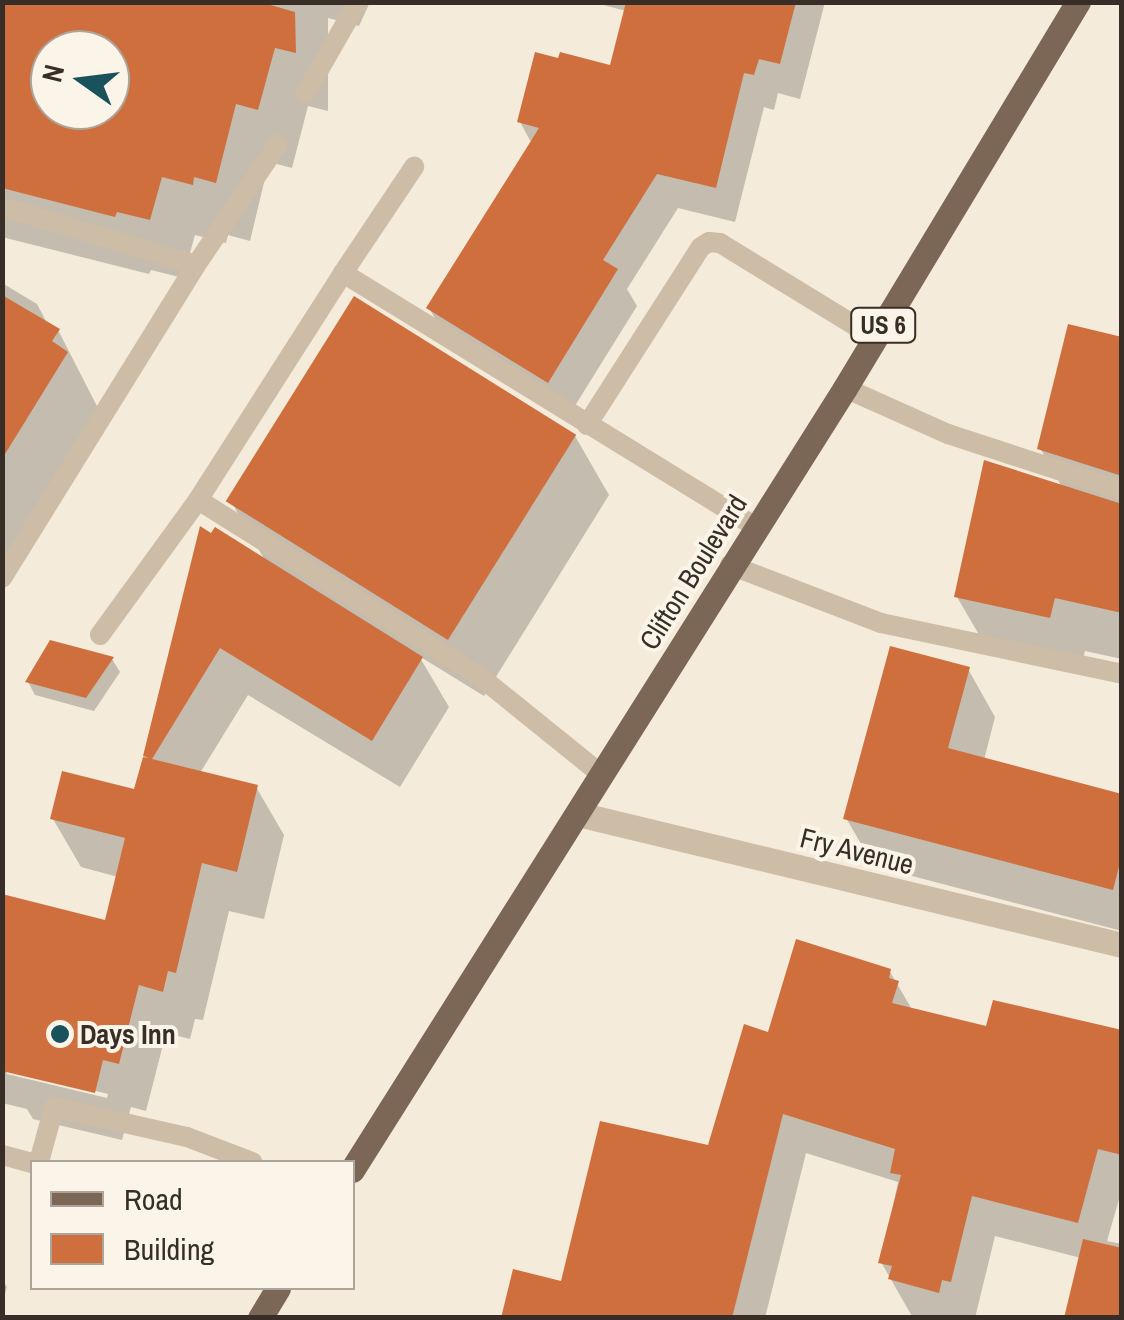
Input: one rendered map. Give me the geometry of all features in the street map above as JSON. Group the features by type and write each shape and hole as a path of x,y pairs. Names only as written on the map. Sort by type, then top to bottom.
{"main road":[{"name":"Clifton Boulevard","path":"355,1165 845,388 1078,2"},
{"path":"260,1318 277,1290"}],"street":[{"name":"Fry Avenue","path":"578,814 1122,946"}],"lane":[{"path":"305,94 358,2"},
{"path":"2,578 196,265 278,144"},
{"path":"100,636 198,500 414,166"},
{"path":"2,207 196,265"},
{"path":"587,425 701,247 709,242 720,243 875,338"},
{"path":"344,273 756,527"},
{"path":"845,388 948,434 1122,491"},
{"path":"198,500 482,678 602,775"},
{"path":"730,566 882,623 1122,674"},
{"path":"37,1160 54,1107 187,1137 247,1160"},
{"path":"2,1155 30,1162"}],"building":[{"path":"2,2 260,2 295,12 296,53 275,48 258,110 236,104 216,183 194,177 193,185 162,177 150,220 117,212 115,217 2,188"},
{"path":"626,2 796,2 780,64 759,59 754,75 744,73 716,188 657,174 603,260 618,269 548,383 426,308 539,128 517,122 535,52 558,58 560,52 610,65"},
{"path":"2,295 60,329 52,341 68,352 2,459"},
{"path":"354,296 576,435 448,640 226,501"},
{"path":"1068,324 1122,337 1122,476 1037,449"},
{"path":"984,460 1122,504 1122,613 1055,598 1050,618 954,597"},
{"path":"200,526 211,533 215,527 423,657 372,741 220,648 152,759 258,785 237,872 202,863 176,973 168,971 163,992 139,985 119,1064 103,1060 95,1093 2,1071 2,894 105,920 125,838 50,819 62,771 134,789 143,757 149,758 143,756"},
{"path":"50,640 114,657 86,698 25,682"},
{"path":"890,646 970,667 948,748 1122,794 1122,855 1113,890 843,819"},
{"path":"796,939 891,969 889,978 899,981 892,1003 986,1026 993,1000 1122,1030 1122,1155 1098,1149 1078,1223 972,1196 951,1282 942,1280 939,1293 888,1279 892,1266 878,1263 901,1175 890,1173 895,1149 783,1114 732,1318 501,1318 513,1269 561,1281 600,1121 708,1145 744,1024 768,1032"},
{"path":"1083,1239 1122,1248 1122,1318 1064,1318"}],"place":[{"name":"Days Inn","path":"60,1034"}]}
